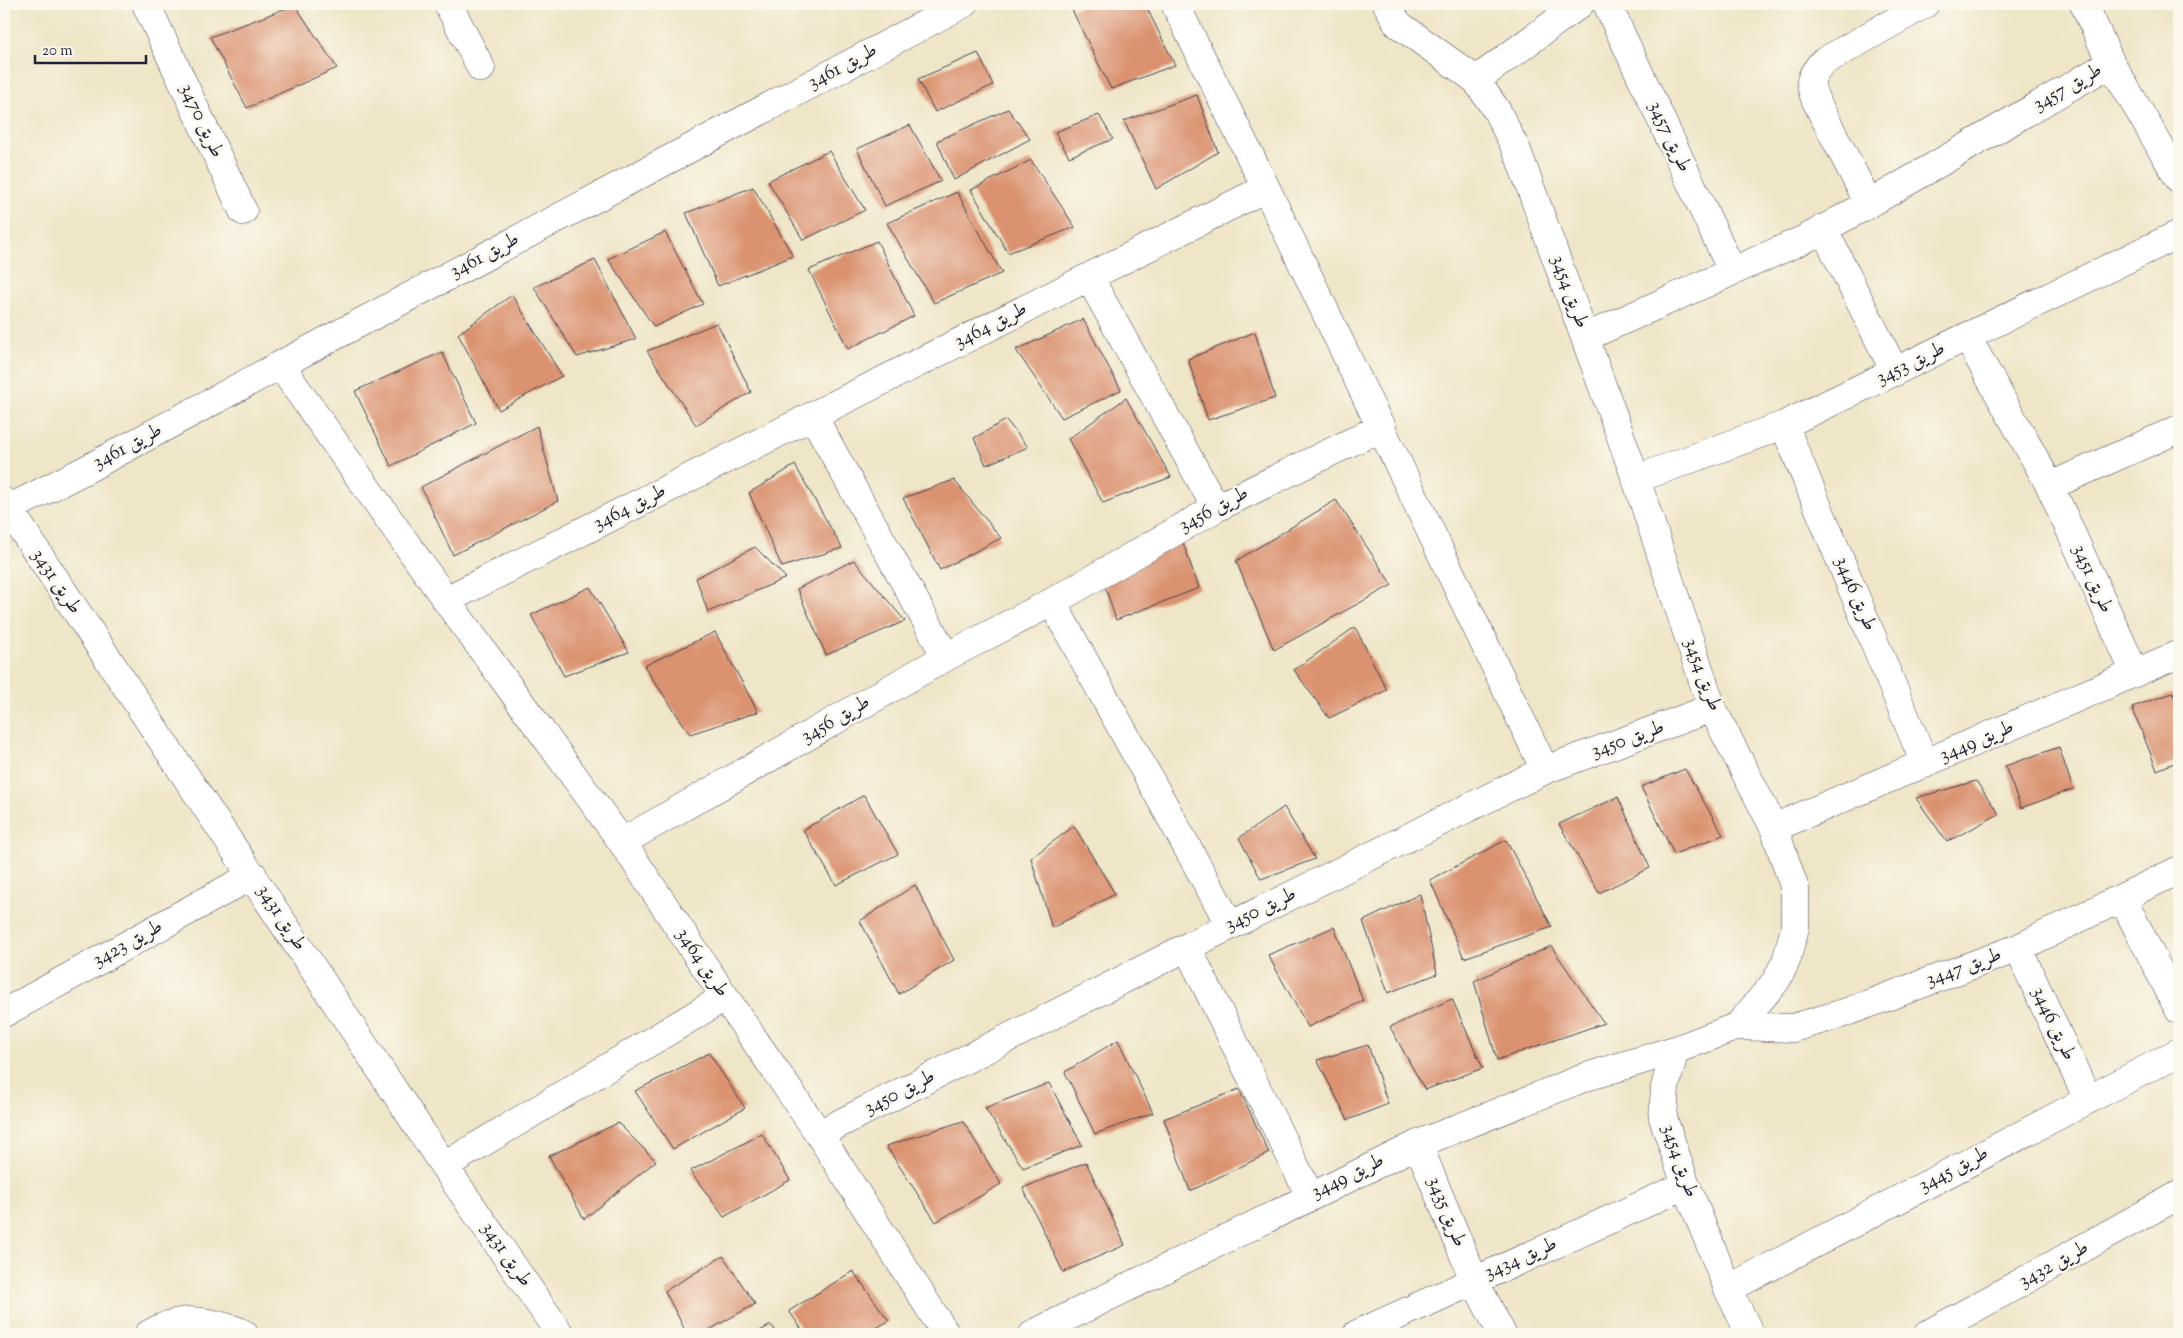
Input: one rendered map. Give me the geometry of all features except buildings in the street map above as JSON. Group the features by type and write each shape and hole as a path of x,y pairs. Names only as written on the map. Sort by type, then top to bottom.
{"street":[{"name":"طريق 3470","path":"146,4 243,211"},
{"path":"448,4 481,68"},
{"name":"طريق 3461","path":"6,505 87,469 963,4"},
{"path":"1175,4 1382,427 1545,770"},
{"name":"طريق 3454","path":"1387,4 1398,24 1476,80 1497,110 1518,153 1636,479 1712,708 1774,828 1795,889 1795,928 1786,962 1776,981 1738,1026 1675,1050 1666,1087 1663,1118 1686,1185 1728,1288 1750,1334"},
{"path":"1476,80 1580,4"},
{"name":"طريق 3457","path":"1607,4 1732,271"},
{"path":"1869,204 1810,88 1812,74 1823,62 1926,4"},
{"path":"2084,4 2111,63 2179,179"},
{"name":"طريق 3457","path":"1586,337 1807,238 2111,63"},
{"name":"طريق 3464","path":"446,600 1266,188"},
{"path":"1823,228 1894,372"},
{"name":"طريق 3453","path":"1636,479 1784,425 2179,234"},
{"path":"1089,277 1216,508"},
{"name":"طريق 3451","path":"1967,337 2050,486 2135,673"},
{"name":"طريق 3464","path":"280,365 446,600 622,842 819,1134 946,1334"},
{"path":"813,416 946,657"},
{"name":"طريق 3446","path":"1784,425 1925,764"},
{"name":"طريق 3456","path":"622,842 946,657 1052,602 1216,508 1382,427"},
{"path":"2050,486 2179,429"},
{"name":"طريق 3431","path":"6,505 253,875 444,1166 560,1334"},
{"path":"1052,602 1230,926"},
{"name":"طريق 3449","path":"1774,828 2179,654"},
{"name":"طريق 3450","path":"819,1134 1187,947 1545,770 1712,708"},
{"name":"طريق 3447","path":"1738,1026 1793,1028 1844,1013 2018,948 2179,870"},
{"name":"طريق 3423","path":"4,1013 253,875"},
{"path":"2122,898 2179,1010"},
{"path":"1187,947 1310,1196"},
{"name":"طريق 3446","path":"2018,948 2088,1100"},
{"path":"444,1166 725,997"},
{"name":"طريق 3449","path":"1033,1334 1418,1144 1586,1076 1675,1050"},
{"name":"طريق 3445","path":"1728,1288 2179,1052"},
{"name":"طريق 3435","path":"1418,1144 1474,1280 1502,1334"},
{"name":"طريق 3434","path":"1356,1334 1686,1185"},
{"name":"طريق 3432","path":"1928,1334 2179,1195"},
{"path":"149,1334 162,1326 187,1320 211,1323 244,1334"}]}
